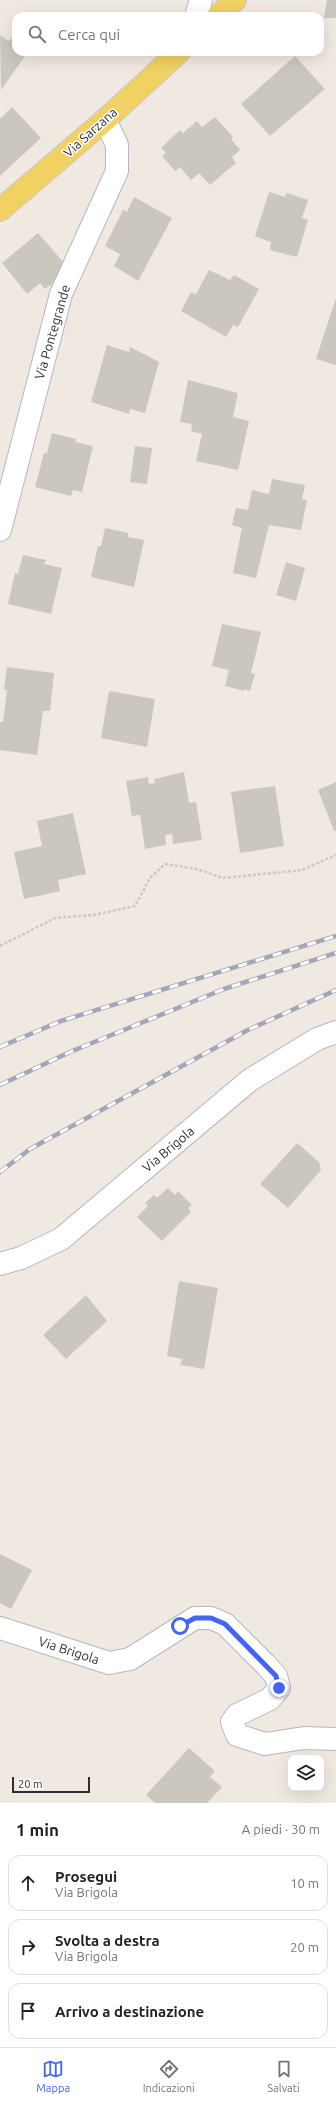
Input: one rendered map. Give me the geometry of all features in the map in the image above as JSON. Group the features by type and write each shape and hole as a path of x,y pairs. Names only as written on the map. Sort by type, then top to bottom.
{"main road":[{"path":"222,12 235,0"},
{"name":"Via Sarzana","path":"0,210 105,120 175,56"}],"street":[{"path":"197,12 201,0"},
{"name":"Via Pontegrande","path":"0,530 61,294 117,171 118,145 105,120"},
{"name":"Via Brigola","path":"0,1264 21,1258 61,1239 250,1080 317,1039 336,1032"},
{"name":"Via Brigola","path":"0,1628 109,1663 130,1659 195,1618 211,1618 225,1624 256,1655 276,1676 279,1688 270,1699 237,1715 232,1722 237,1735 265,1744 304,1738 336,1740"}],"path":[{"path":"0,946 55,918 94,915 135,906 150,878 165,864 197,869 223,878 302,870 336,855"}],"building":[{"path":"327,0 336,0 336,18 324,18"},
{"path":"0,35 8,41 12,38 12,56 25,56 1,90"},
{"path":"295,56 325,89 270,136 241,104"},
{"path":"12,107 41,138 0,176 0,119"},
{"path":"215,117 233,137 231,139 240,150 232,157 236,163 210,185 199,173 191,180 180,167 175,171 162,156 166,153 161,148 180,130 183,133 197,121 202,127"},
{"path":"269,192 285,197 287,193 308,200 302,218 308,220 297,257 270,250 271,242 255,236"},
{"path":"134,197 172,218 138,281 114,266 120,254 105,246 123,210 127,212"},
{"path":"38,233 64,263 56,281 45,289 40,283 27,294 2,263"},
{"path":"209,270 230,280 234,275 259,289 238,327 233,325 226,337 181,311 191,292 196,294"},
{"path":"336,298 336,365 316,359"},
{"path":"107,345 129,352 130,347 159,362 145,413 130,409 129,414 91,402"},
{"path":"188,380 238,393 233,417 249,421 238,470 196,461 202,434 191,431 192,424 180,422"},
{"path":"52,433 76,439 75,442 93,446 82,492 73,490 71,496 35,487 44,453 47,453"},
{"path":"135,446 152,448 147,484 130,482"},
{"path":"272,479 305,485 302,499 307,500 301,530 269,525 256,578 233,573 242,528 232,525 236,508 248,510 252,490 269,494"},
{"path":"105,528 128,533 128,537 144,540 134,587 91,577 98,546 101,546"},
{"path":"23,555 46,560 44,564 62,568 51,614 8,604 15,573 18,574"},
{"path":"286,562 305,568 296,601 276,595"},
{"path":"222,624 261,632 251,673 255,674 250,691 225,686 229,670 212,666"},
{"path":"7,667 54,673 50,711 43,711 37,755 0,750 0,722 3,722 7,690 4,689"},
{"path":"109,691 155,699 147,747 101,738"},
{"path":"184,772 189,803 196,802 202,840 173,844 172,834 165,835 166,845 145,849 140,815 132,816 126,781 148,777 149,784 155,783 154,779"},
{"path":"336,782 336,831 334,831 318,790"},
{"path":"275,786 284,846 240,853 231,792"},
{"path":"73,813 86,874 58,880 60,891 24,899 14,852 42,846 37,821"},
{"path":"297,1143 319,1162 321,1170 288,1208 260,1184"},
{"path":"168,1188 175,1195 178,1191 192,1205 188,1208 191,1212 162,1241 137,1217 148,1206 145,1203 154,1195 157,1198"},
{"path":"179,1281 218,1288 204,1369 180,1365 182,1359 167,1356"},
{"path":"86,1295 107,1321 66,1359 43,1335"},
{"path":"0,1554 32,1570 11,1609 0,1603"},
{"path":"189,1748 215,1771 210,1777 222,1787 207,1803 155,1803 146,1795"}],"railway":[{"path":"0,1047 61,1021 336,936"},
{"path":"0,1085 70,1052 224,989 336,953"},
{"path":"0,1172 30,1149 248,1030 336,990"}],"route":[{"path":"180,1626 195,1618 211,1618 225,1624 276,1676 279,1688"}]}
